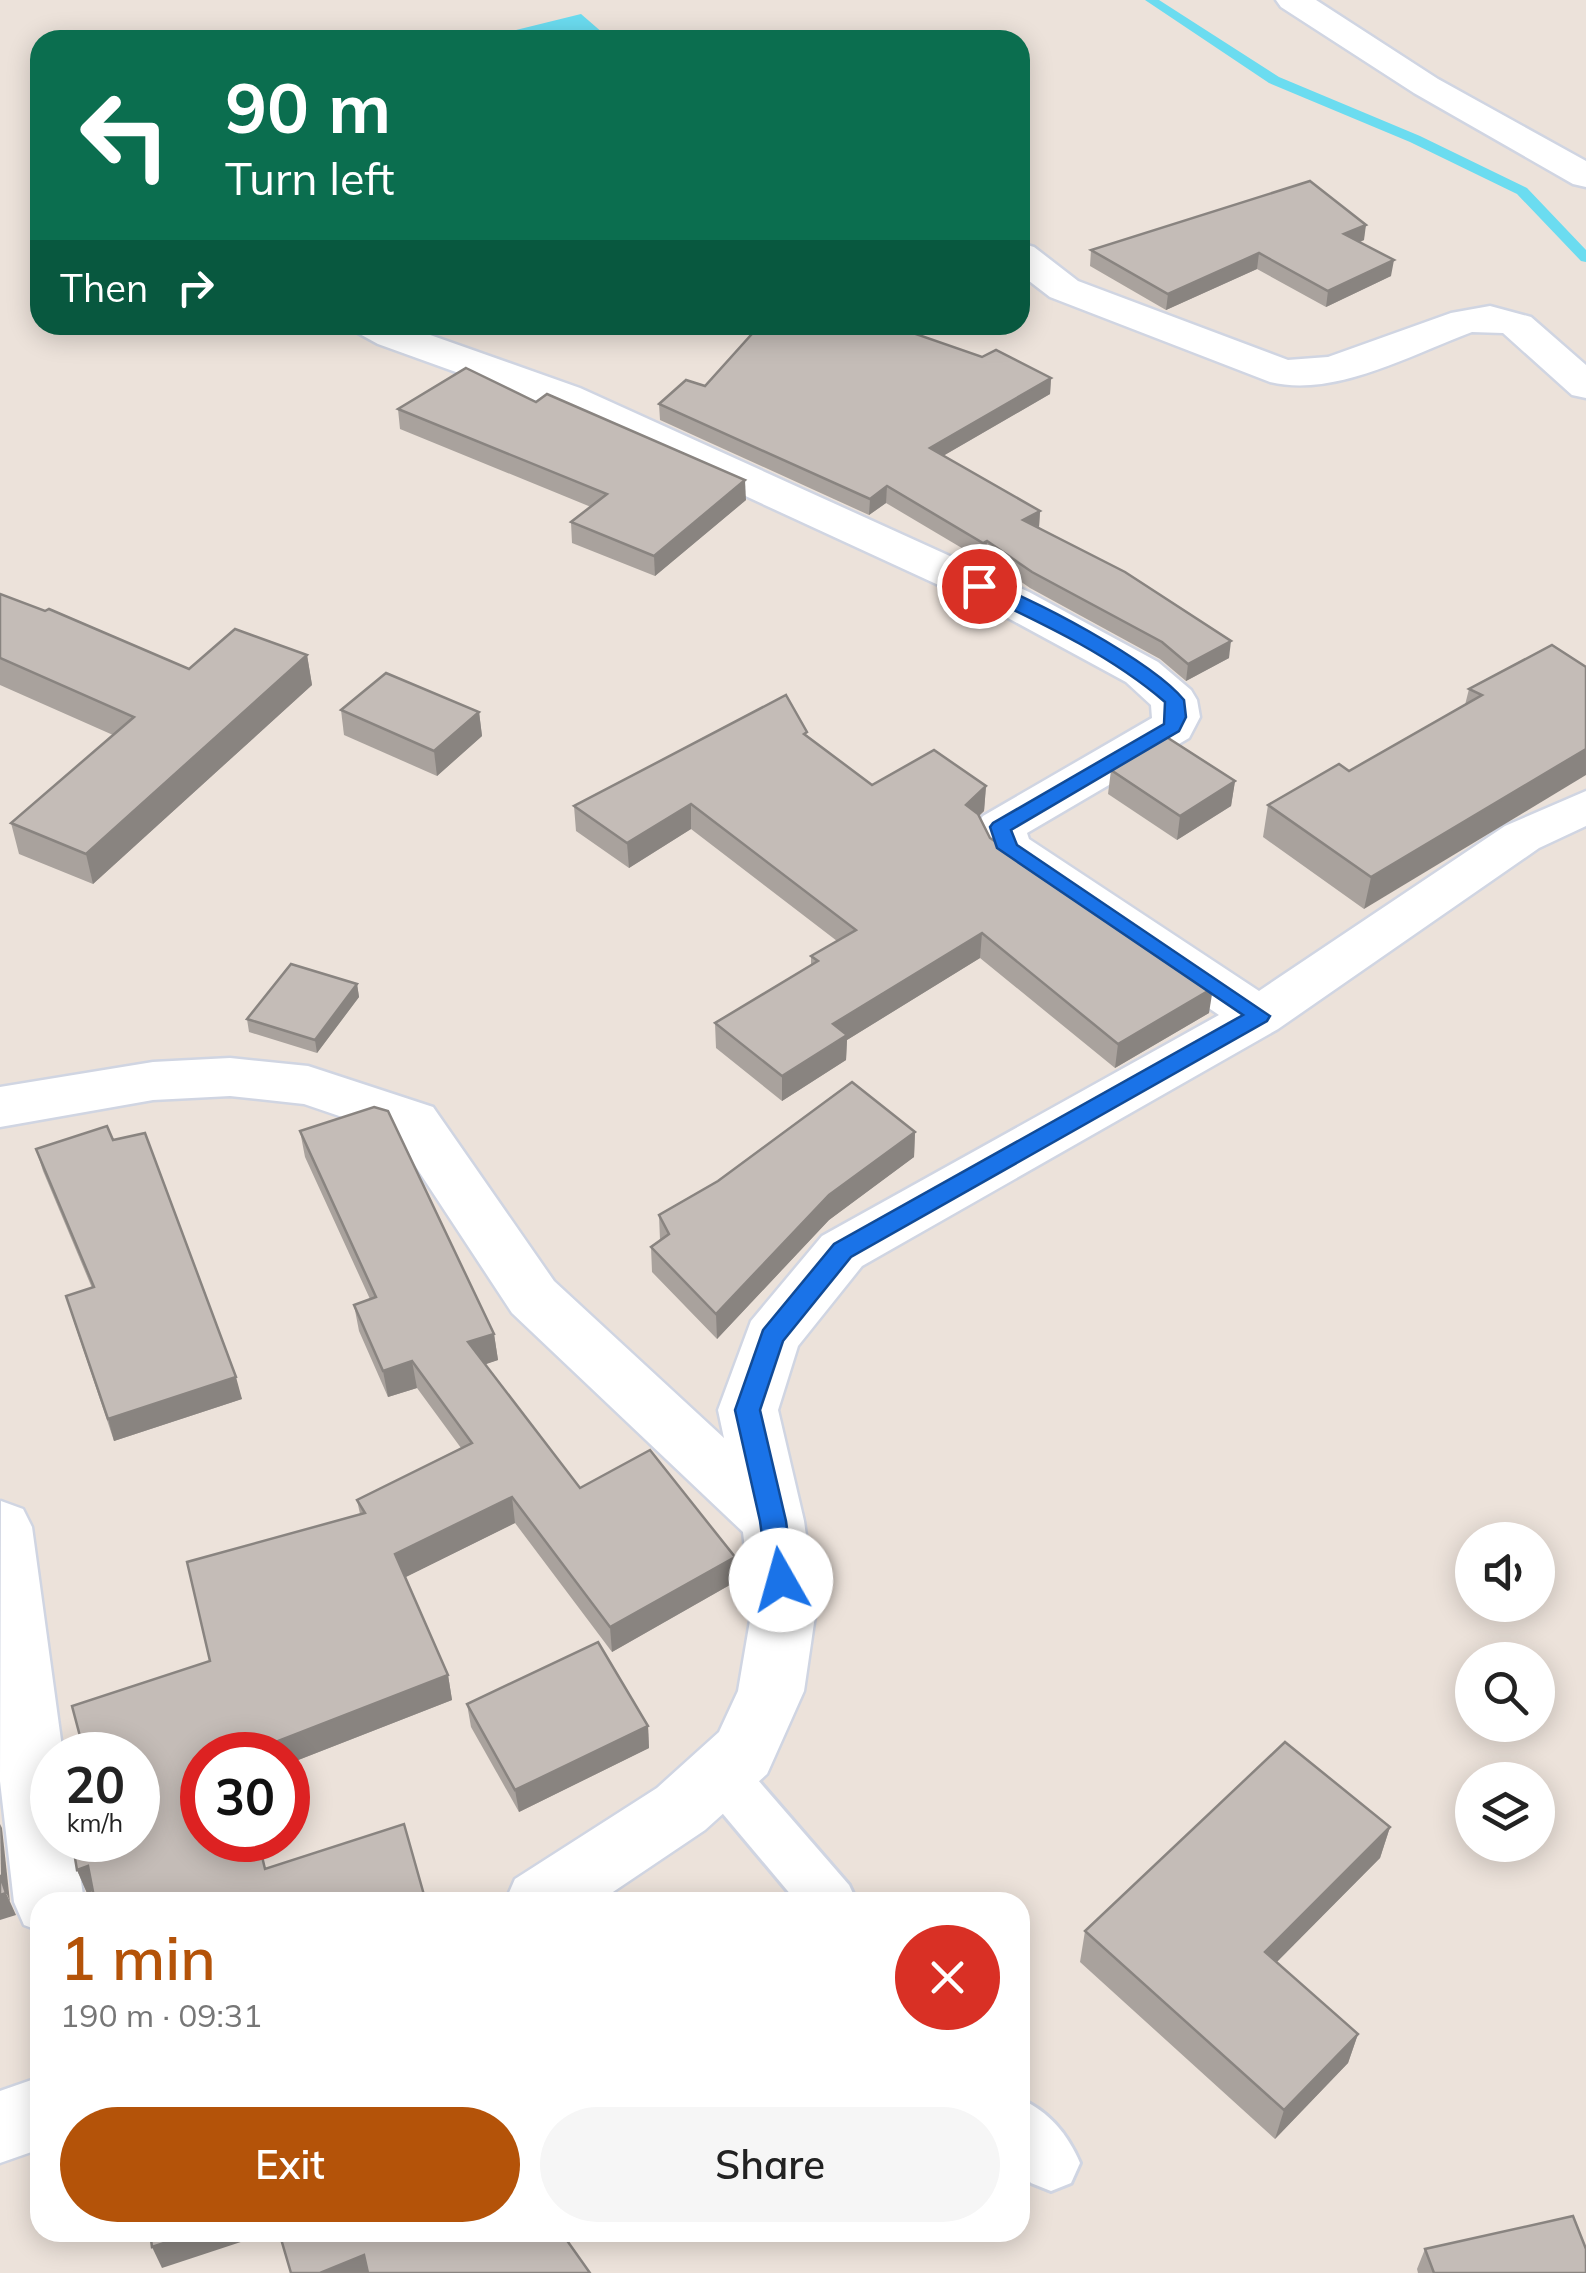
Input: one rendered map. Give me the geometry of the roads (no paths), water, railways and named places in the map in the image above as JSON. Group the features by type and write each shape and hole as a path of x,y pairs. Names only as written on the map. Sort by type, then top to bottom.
{"street":[{"path":"1293,0 1426,86 1586,176"},
{"path":"1030,264 1064,289 1284,373 1334,369 1465,321 1490,318 1517,325 1586,386"},
{"path":"390,335 565,398 1013,602 1142,672 1174,700 1176,717 1172,727 1000,827 1008,848 1259,1016"},
{"path":"555,1892 681,1809 743,1753 772,1690 784,1609 773,1521 748,1410 772,1337 842,1251 1259,1016 1522,837 1586,807"},
{"path":"0,1107 153,1081 230,1076 308,1085 414,1121 534,1297 773,1521"},
{"path":"1,1527 48,1892"},
{"path":"0,2127 30,2116"}],"lane":[{"path":"720,1773 821,1892"}],"water":[{"path":"581,14 599,30 516,30"}],"waterway":[{"path":"1151,0 1274,80 1415,139 1522,191 1586,258"}]}
